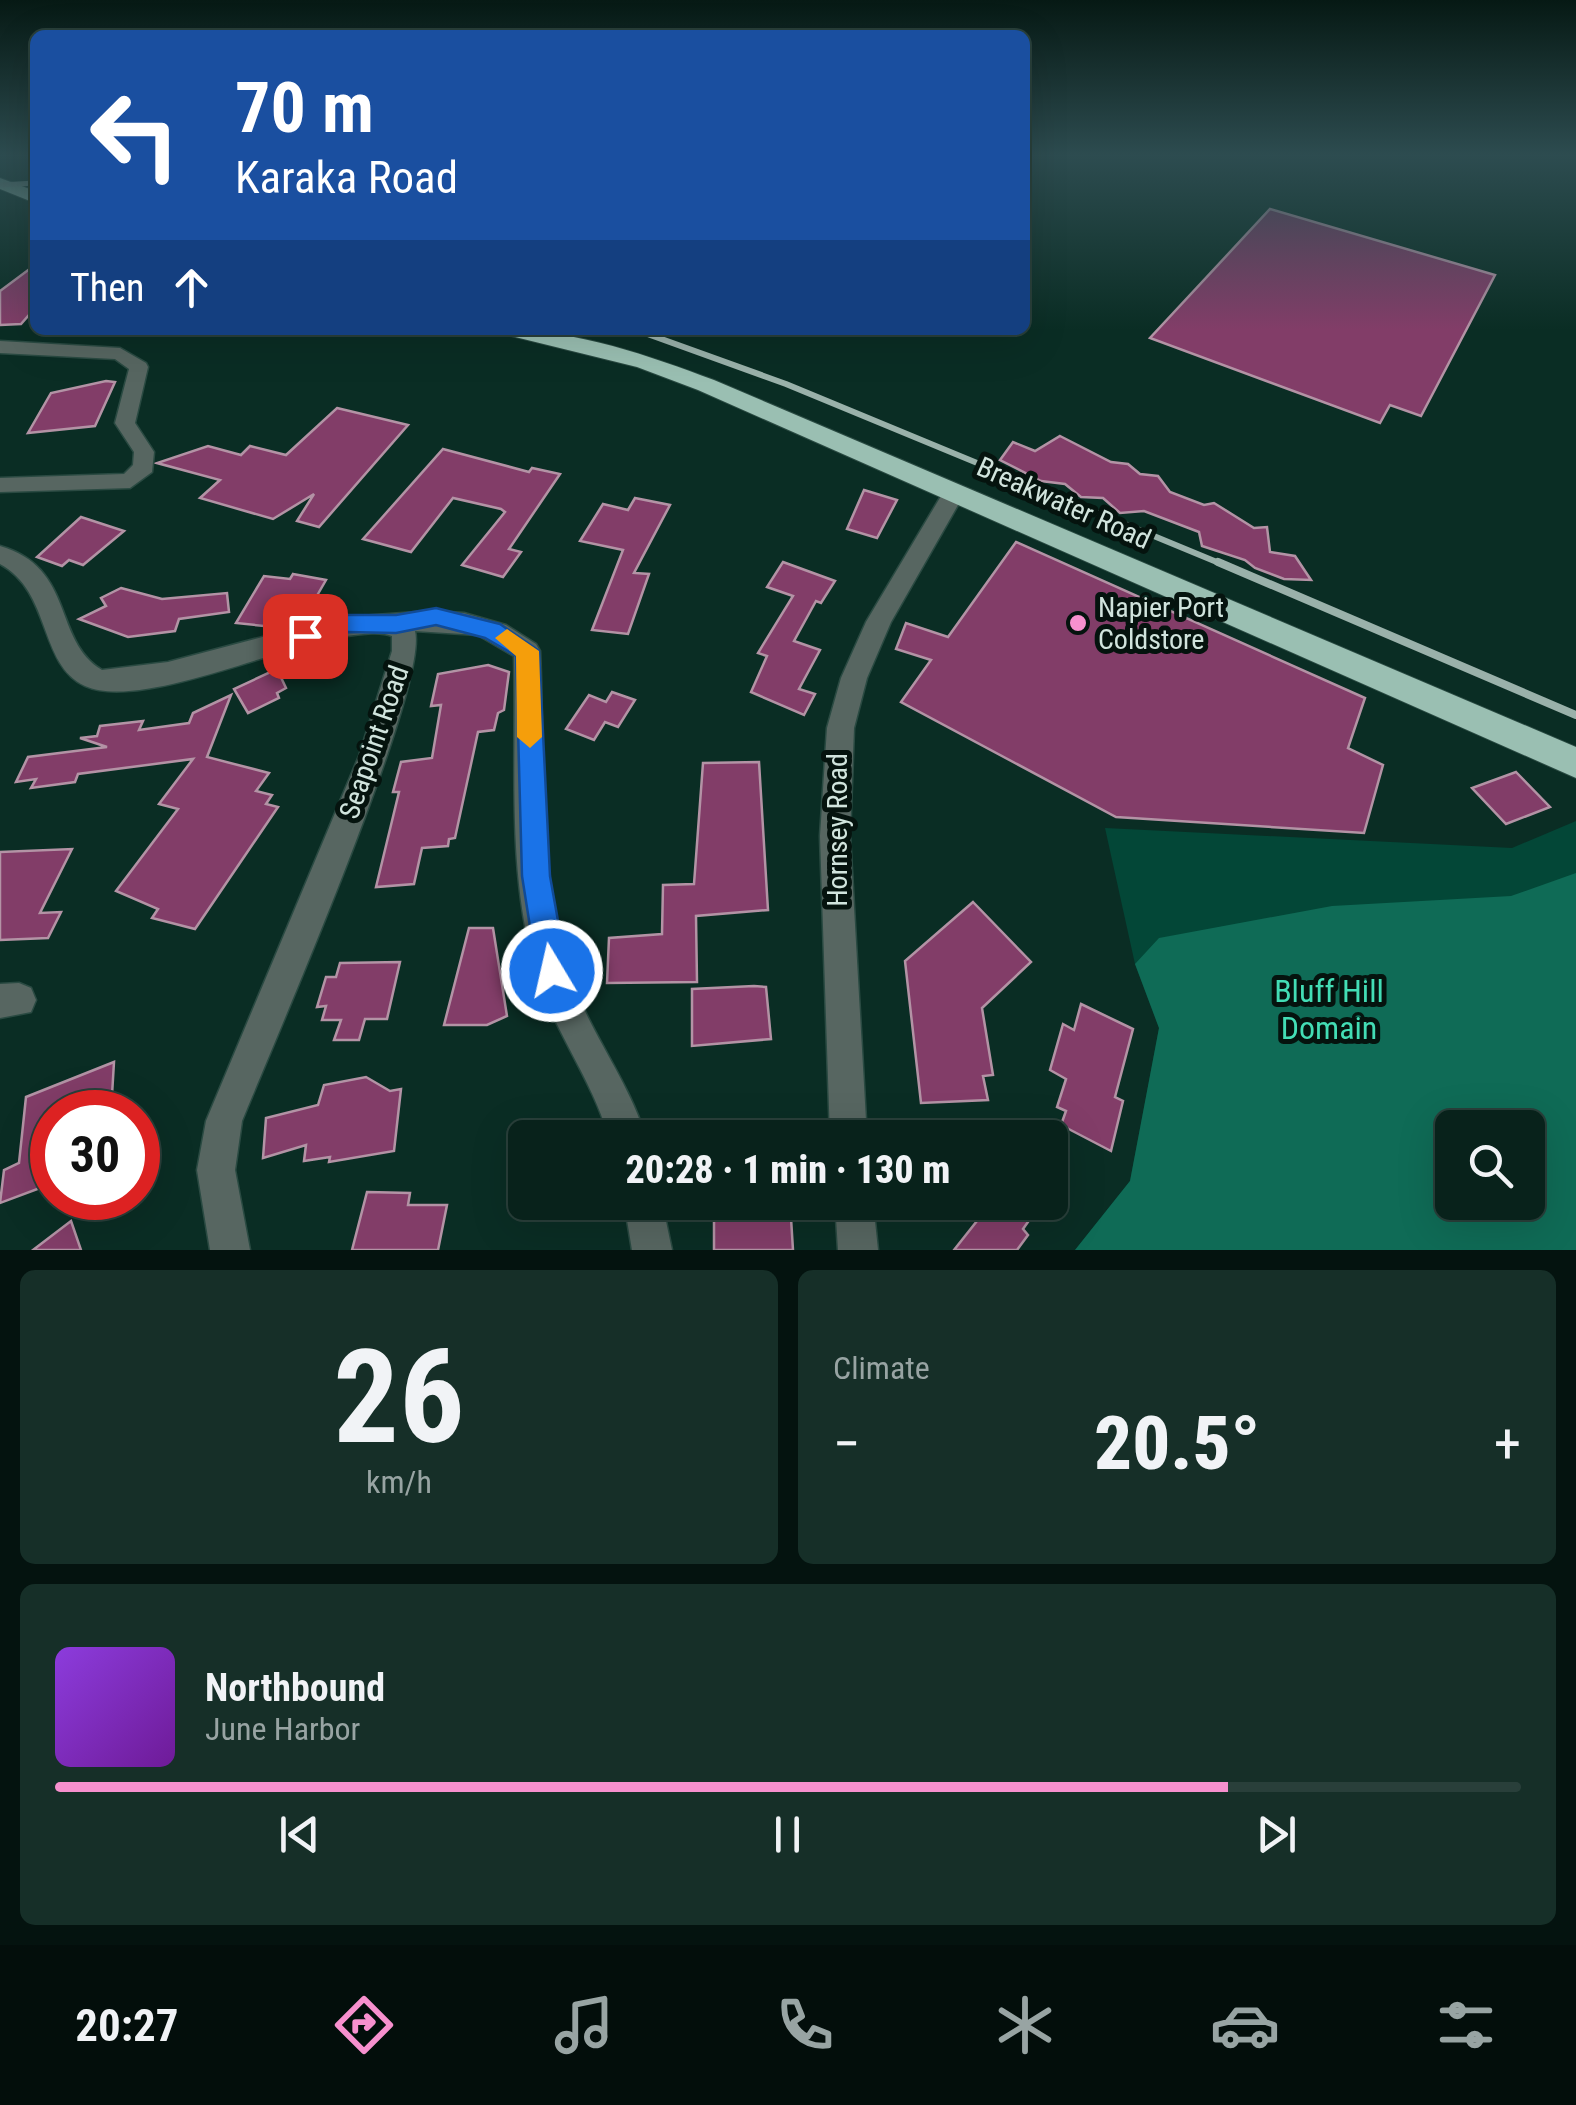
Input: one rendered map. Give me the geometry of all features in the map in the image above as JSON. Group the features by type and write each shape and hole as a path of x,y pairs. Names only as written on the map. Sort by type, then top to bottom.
{"highway":[{"name":"Breakwater Road","path":"535,335 645,362 691,379 1576,762"}],"street":[{"path":"0,348 101,353 133,359 139,368 126,423 144,452 144,467 130,481 0,486"},
{"name":"Hornsey Road","path":"848,1120 840,1024 833,783 837,740 856,672 905,574 956,491"},
{"name":"Seapoint Road","path":"0,554 35,572 76,662 89,676 105,681 186,671 347,624 396,624 404,634 405,651 374,756 224,1122 216,1170 230,1250"},
{"path":"396,624 452,618 492,630 528,651 536,876 552,971 621,1107 624,1120"},
{"path":"646,1220 652,1250"},
{"path":"856,1220 858,1250"}],"green space":[{"name":"Bluff Hill Domain","path":"1576,821 1576,1250 1075,1250 1130,1181 1159,1028 1135,964 1105,828 1512,848"},
{"name":"Bluff Hill Domain","path":"1576,873 1576,1250 1075,1250 1130,1181 1159,1028 1135,964 1159,938 1332,906 1511,896"}],"building":[{"path":"1266,213 1285,213 1495,275 1421,416 1390,405 1380,423 1150,338"},
{"path":"30,269 30,314 21,324 0,325 0,291"},
{"path":"115,382 95,426 28,433 51,393"},
{"path":"337,408 408,425 319,527 297,521 314,494 273,519 200,498 220,480 157,463 208,446 241,455 250,446 286,455"},
{"path":"1060,436 1111,462 1128,464 1140,474 1158,476 1170,492 1204,505 1214,503 1254,528 1267,527 1270,552 1295,556 1311,580 1284,579 1255,568 1245,560 1202,546 1199,532 1144,511 1120,513 1103,498 1081,497 1065,484 1041,481 1000,460 1013,442 1035,451"},
{"path":"443,449 529,472 532,468 560,474 509,549 521,552 503,577 462,565 505,512 501,509 453,498 411,552 363,539"},
{"path":"864,490 897,500 877,538 847,529"},
{"path":"635,498 670,505 634,573 649,574 628,634 592,630 623,550 580,541 603,504 628,510"},
{"path":"81,517 124,531 83,565 69,560 62,566 37,557"},
{"name":"Napier Port Coldstore","path":"1016,542 1365,698 1348,748 1383,765 1364,833 1116,817 901,702 931,660 896,649 906,623 948,637"},
{"path":"783,562 835,581 821,603 816,601 794,641 820,650 799,689 815,694 804,715 751,692 767,656 758,653 793,596 767,587"},
{"path":"293,574 326,580 311,606 302,605 281,616 274,627 236,623 264,576 290,579"},
{"path":"121,588 162,599 227,593 229,612 179,619 175,631 128,637 79,619 106,606 101,598"},
{"path":"488,665 509,672 504,710 498,713 494,730 478,732 455,838 449,839 448,846 422,848 414,884 376,887 399,792 393,792 401,762 432,758 441,705 431,706 438,674"},
{"path":"277,669 286,688 277,693 279,698 248,713 234,689"},
{"path":"612,692 635,700 618,727 605,722 594,740 566,729 589,695 606,702"},
{"path":"231,695 207,757 269,773 256,791 272,795 266,804 278,807 195,929 152,918 158,909 116,891 178,809 159,804 193,759 78,774 75,782 31,788 36,779 16,782 28,757 107,747 80,738 97,736 100,726 143,721 139,730 189,723 193,713"},
{"path":"759,762 768,910 696,916 697,982 607,983 609,938 662,934 663,885 694,884 703,763"},
{"path":"1516,772 1550,807 1506,824 1472,788"},
{"path":"72,849 40,913 61,912 48,938 0,940 0,852"},
{"path":"973,902 1031,962 982,1008 993,1075 983,1076 988,1100 921,1103 905,961"},
{"path":"469,928 493,928 507,1016 487,1025 444,1025"},
{"path":"400,962 387,1019 365,1019 359,1040 334,1040 341,1020 322,1020 326,1006 317,1007 326,977 336,977 340,963"},
{"path":"766,987 771,1039 692,1046 692,989"},
{"path":"1081,1004 1133,1029 1115,1097 1123,1101 1111,1151 1068,1129 1068,1120 1063,1120 1066,1111 1057,1107 1066,1079 1050,1070 1063,1024 1074,1030"},
{"path":"114,1062 112,1090 44,1090"},
{"path":"366,1077 390,1091 401,1089 394,1151 329,1162 330,1157 304,1161 306,1145 263,1158 266,1118 318,1105 324,1085"},
{"path":"30,1095 30,1192 0,1203 4,1170 19,1163 26,1097"},
{"path":"367,1192 410,1193 408,1205 447,1205 438,1250 352,1250"},
{"path":"714,1220 791,1220 793,1250 714,1250"},
{"path":"978,1220 1029,1220 1023,1229 1028,1235 1017,1250 954,1250"},
{"path":"71,1221 81,1250 33,1250"}],"railway":[{"path":"650,335 786,384 1224,565"},
{"path":"1218,562 1576,715"}],"slow traffic":[{"path":"507,638 528,651 530,737"}],"place":[{"name":"Napier Port Coldstore","path":"1078,623"}],"route":[{"path":"305,636 347,624 452,618 492,630 528,651 536,876 552,971"}]}
